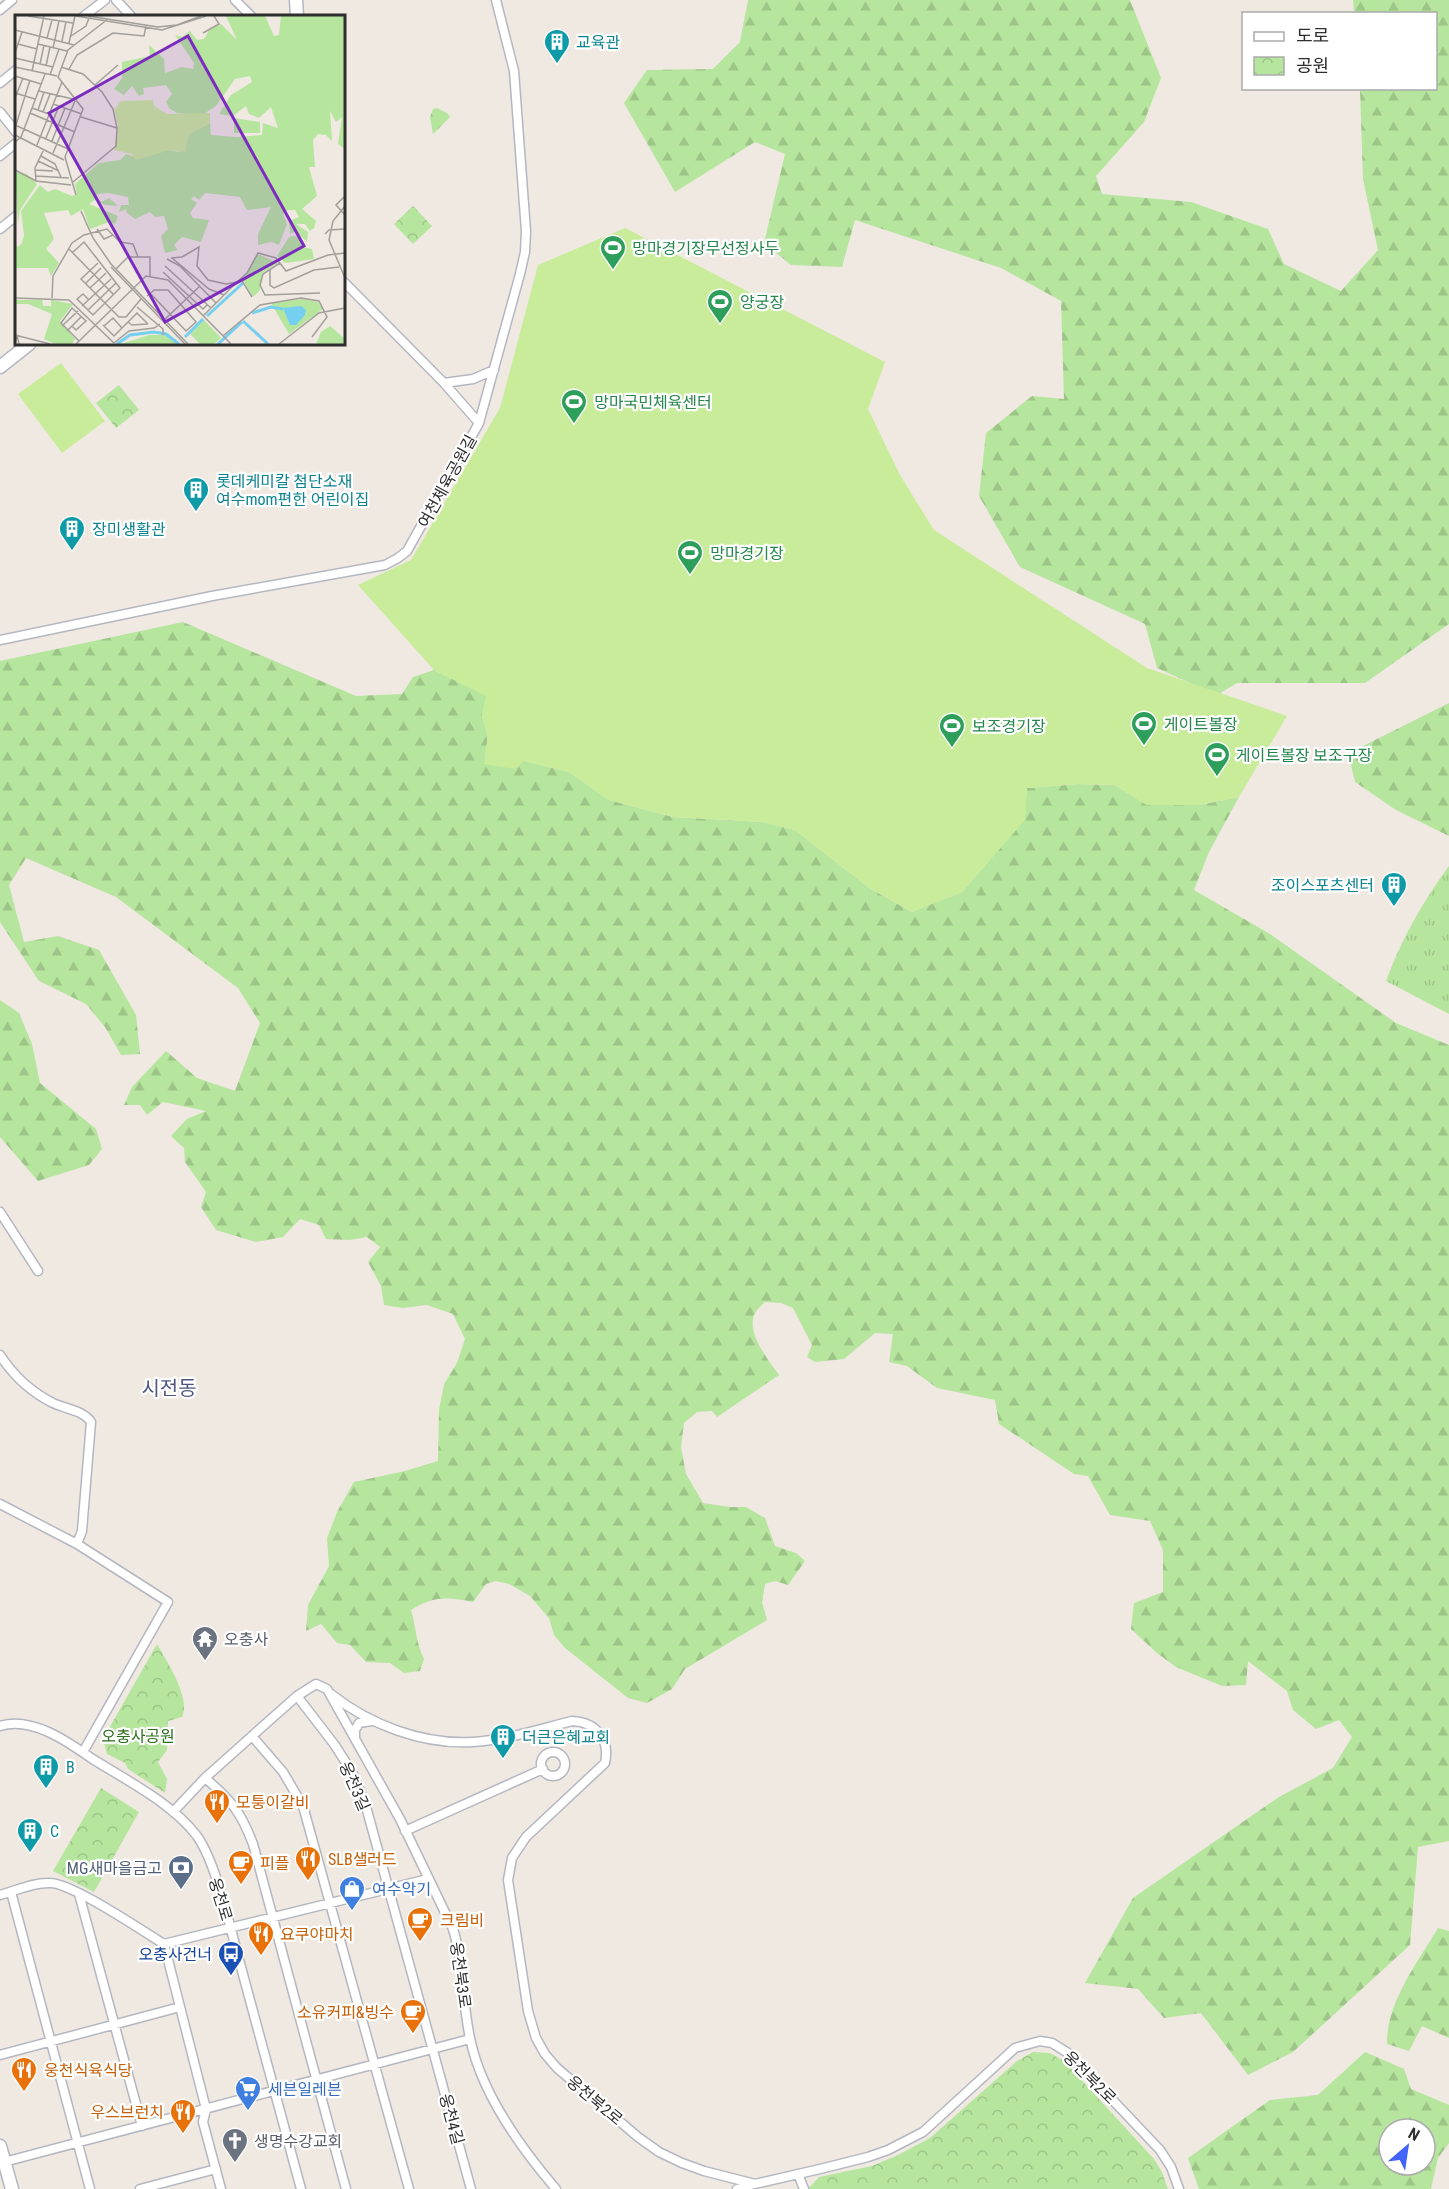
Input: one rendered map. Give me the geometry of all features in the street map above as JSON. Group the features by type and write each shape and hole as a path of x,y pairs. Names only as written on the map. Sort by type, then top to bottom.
{"street":[{"path":"0,10 12,0"},
{"path":"85,15 105,0"},
{"path":"116,0 130,15"},
{"path":"235,0 250,15"},
{"path":"296,0 297,15"},
{"name":"여천체육공원길","path":"0,640 212,596 385,565 407,551 479,423 525,252 526,231 514,71 496,0"},
{"path":"0,83 15,71"},
{"path":"0,112 15,131"},
{"path":"0,156 15,144"},
{"path":"0,229 15,217"},
{"path":"345,283 444,383 479,423"},
{"path":"0,367 28,345"},
{"path":"444,383 473,379 494,370"},
{"path":"0,1212 38,1271"},
{"path":"0,1355 31,1389 53,1403 82,1414 91,1422 82,1531 77,1544"},
{"path":"0,1504 77,1544 168,1602 83,1752"},
{"path":"173,1812 205,1779 297,1696 316,1684 323,1686 331,1695"},
{"name":"웅천북2로","path":"331,1695 349,1708 375,1721 402,1732 430,1739 454,1742 486,1740 573,1721 582,1722 601,1735 607,1745 605,1763 526,1837 516,1851 508,1880 531,2025 545,2054 557,2068 659,2152 682,2163 755,2184 868,2157 906,2141 935,2123 1015,2048 1040,2041 1052,2043 1068,2053 1160,2150 1171,2167 1179,2189"},
{"name":"웅천북3로","path":"331,1695 405,1831 453,1929 459,1948 470,2039 479,2067 501,2116 515,2139 556,2189"},
{"name":"웅천3길","path":"297,1696 334,1744 352,1772 365,1803 433,2049"},
{"path":"355,1739 355,1730 359,1723 366,1720 375,1721"},
{"name":"웅천로","path":"0,1726 12,1723 33,1726 83,1752 173,1812 187,1825 204,1848 210,1860 230,1927 301,2189"},
{"path":"252,1736 283,1772 303,1806 409,2189"},
{"path":"405,1831 543,1769"},
{"path":"205,1779 227,1797 246,1825 253,1844 346,2189"},
{"path":"164,1944 428,1879"},
{"path":"0,1895 50,1883 69,1888 164,1944 206,2109 203,2121 221,2189"},
{"path":"11,1892 90,2189"},
{"path":"80,1894 142,2126"},
{"path":"0,2055 180,2007"},
{"path":"4,2162 470,2039"},
{"name":"웅천4길","path":"433,2049 471,2189"},
{"path":"0,2146 12,2189"},
{"path":"140,2189 156,2187 216,2169"},
{"path":"798,2174 804,2189"},
{"path":"737,2189 755,2184"}],"green space":[{"path":"748,0 1130,0 1161,78 1144,122 1096,176 1102,194 1191,202 1268,229 1284,264 1341,291 1378,250 1363,179 1360,90 1437,90 1437,12 1354,12 1353,0 1449,0 1449,624 1365,683 1237,683 1217,695 1157,668 1145,624 1020,567 979,496 986,433 1032,396 1064,399 1061,301 1001,268 855,220 842,267 791,265 764,243 785,154 755,142 675,192 624,103 647,70 713,69 740,42"},
{"path":"437,108 450,117 433,134 430,117 433,109"},
{"path":"413,206 432,226 413,244 394,224"},
{"name":"망마경기장","path":"625,228 885,362 868,409 900,475 934,530 1147,668 1287,716 1239,797 1199,805 1147,805 1115,785 1078,784 1027,788 1025,820 962,892 912,912 868,887 795,830 763,822 673,817 609,800 569,772 524,761 515,769 484,764 488,736 482,715 486,696 434,670 358,585 411,560 500,408 538,265"},
{"path":"61,363 105,421 62,453 18,394"},
{"path":"119,385 139,410 116,428 96,403"},
{"path":"183,622 356,696 402,694 413,677 434,670 487,696 482,715 488,736 485,756 524,761 569,772 609,800 673,817 763,822 795,830 868,887 912,912 962,892 1024,820 1027,788 1078,784 1115,785 1147,805 1199,805 1239,797 1209,852 1194,890 1270,934 1396,1023 1449,1045 1449,1841 1418,1847 1410,1945 1293,2052 1248,2075 1201,2013 1164,2018 1138,1989 1085,1983 1133,1898 1279,1797 1333,1768 1352,1737 1339,1720 1316,1729 1293,1710 1287,1691 1248,1661 1246,1685 1222,1686 1176,1667 1157,1653 1131,1629 1134,1603 1163,1592 1163,1550 1150,1521 1110,1515 1088,1476 1074,1474 999,1424 995,1400 937,1388 907,1366 889,1362 893,1334 875,1333 844,1359 815,1362 807,1357 812,1345 793,1308 781,1303 765,1302 756,1312 753,1329 764,1354 779,1375 717,1417 712,1411 697,1412 684,1423 681,1447 686,1474 703,1503 746,1507 765,1518 775,1546 796,1553 805,1561 788,1585 775,1581 765,1584 762,1602 767,1620 685,1669 672,1689 647,1703 628,1698 565,1648 554,1635 549,1618 530,1596 509,1584 496,1581 486,1584 473,1602 440,1599 427,1602 411,1610 424,1659 420,1671 404,1673 390,1663 366,1662 350,1645 337,1643 321,1624 306,1631 308,1605 329,1566 327,1538 337,1512 354,1482 438,1461 439,1410 444,1384 457,1363 465,1339 453,1314 427,1305 403,1308 384,1305 381,1286 368,1262 380,1247 367,1237 350,1240 326,1239 319,1225 300,1219 283,1237 256,1242 216,1230 201,1207 206,1192 185,1162 184,1148 171,1136 187,1119 206,1111 163,1102 147,1115 140,1105 124,1105 132,1087 166,1051 197,1078 235,1091 260,1023 238,988 116,897 26,858 9,885 24,942 58,936 99,950 136,1015 140,1054 121,1055 105,1027 86,1004 39,981 0,922 0,661"},
{"path":"1449,703 1449,836 1396,810 1355,782 1350,761 1363,746"},
{"path":"1449,866 1449,1014 1386,981 1413,921"},
{"path":"0,1000 19,1013 32,1044 40,1083 96,1129 102,1149 89,1165 38,1181 0,1137"},
{"name":"오충사공원","path":"157,1644 177,1680 184,1709 182,1717 168,1721 167,1750 158,1762 167,1779 165,1793 128,1769 125,1763 107,1754 103,1739"},
{"path":"101,1788 139,1812 94,1892 53,1871"},
{"path":"1438,1928 1449,1931 1449,2038 1422,2026 1409,2051 1387,2044 1388,2029 1397,1998"},
{"path":"1033,2052 1050,2053 1064,2061 1154,2159 1168,2189 808,2189 819,2177 872,2166 930,2138 1017,2061"},
{"path":"1365,2052 1404,2069 1411,2089 1449,2105 1449,2143 1437,2162 1437,2117 1377,2117 1377,2177 1434,2177 1431,2189 1199,2189 1188,2158 1270,2100 1318,2095"}],"place":[{"name":"교육관","path":"557,65"},
{"name":"망마경기장무선정사두","path":"613,271"},
{"name":"양궁장","path":"720,325"},
{"name":"망마국민체육센터","path":"574,425"},
{"name":"롯데케미칼 첨단소재 여수mom편한 어린이집","path":"196,513"},
{"name":"장미생활관","path":"72,552"},
{"name":"망마경기장","path":"690,576"},
{"name":"게이트볼장","path":"1144,747"},
{"name":"보조경기장","path":"952,749"},
{"name":"게이트볼장 보조구장","path":"1217,778"},
{"name":"조이스포츠센터","path":"1394,908"},
{"name":"오충사","path":"205,1662"},
{"name":"더큰은혜교회","path":"503,1760"},
{"name":"B","path":"46,1790"},
{"name":"모퉁이갈비","path":"217,1825"},
{"name":"C","path":"30,1854"},
{"name":"SLB샐러드","path":"308,1882"},
{"name":"피플","path":"241,1886"},
{"name":"MG새마을금고","path":"181,1891"},
{"name":"여수악기","path":"352,1912"},
{"name":"크림비","path":"420,1943"},
{"name":"요쿠야마치","path":"261,1957"},
{"name":"오충사건너","path":"231,1977"},
{"name":"소유커피&빙수","path":"413,2035"},
{"name":"웅천식육식당","path":"24,2093"},
{"name":"세븐일레븐","path":"248,2112"},
{"name":"우스브런치","path":"183,2135"},
{"name":"생명수강교회","path":"235,2164"}],"district":[{"name":"시전동","path":"169,1388"}]}
